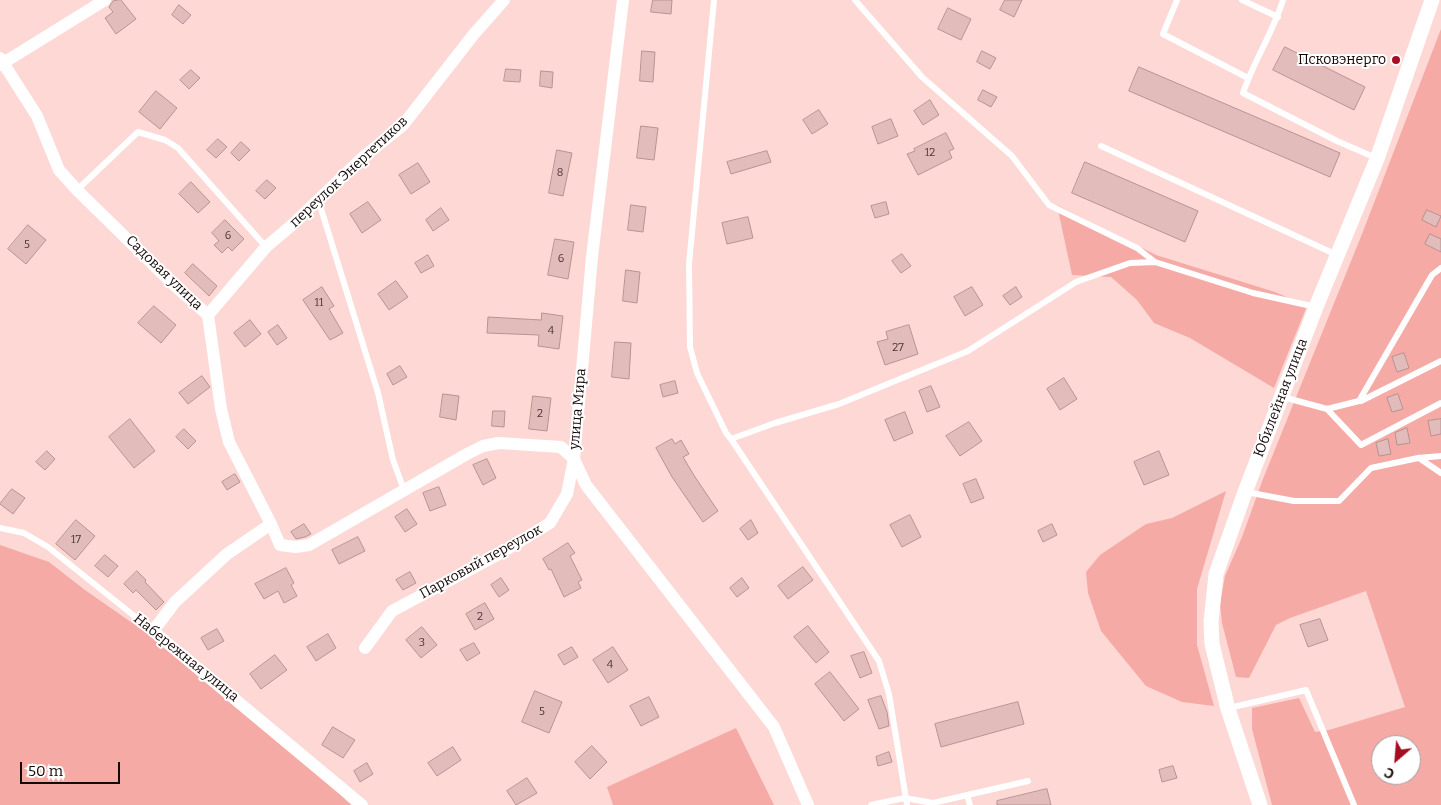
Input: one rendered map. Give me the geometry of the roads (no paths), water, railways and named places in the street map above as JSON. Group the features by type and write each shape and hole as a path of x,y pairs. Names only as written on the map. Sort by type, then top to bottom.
{"street":[{"path":"1,61 105,0"},
{"name":"переулок Энергетиков","path":"208,315 266,247 361,159 403,126 474,34 504,0"},
{"name":"улица Мира","path":"623,0 592,257 574,459 586,485 774,727 809,805"},
{"name":"Юбилейная улица","path":"1260,805 1228,709 1212,644 1211,622 1216,574 1281,396 1377,159 1432,0"},
{"name":"Садовая улица","path":"1,61 37,116 60,170 77,190 175,286 208,315 224,425 230,442 280,545 309,546 404,490"},
{"path":"404,490 467,454 483,446 499,442 561,447 574,459"},
{"name":"Парковый переулок","path":"364,648 392,611 501,553 550,523 567,494 574,459"},
{"path":"153,631 175,602 227,554 271,524"},
{"name":"Набережная улица","path":"153,631 362,805"}],"lane":[{"path":"714,0 690,264 690,347 696,373 726,433 879,661 889,694 906,802"},
{"path":"855,0 922,77 1012,156 1049,205 1137,248 1155,262"},
{"path":"1177,0 1163,34 1248,78"},
{"path":"1242,0 1278,17"},
{"path":"1283,0 1278,17 1248,78 1244,93 1377,159"},
{"path":"77,190 138,132 165,140 178,148 266,247"},
{"path":"1101,146 1337,255"},
{"path":"318,200 378,393 393,460 404,490"},
{"path":"731,439 775,423 839,404 968,351 1076,282 1130,263 1155,262 1253,293 1316,307"},
{"path":"1359,401 1432,276 1441,268"},
{"path":"1281,396 1327,409 1359,401 1441,361"},
{"path":"1327,409 1361,445 1441,403"},
{"path":"1245,492 1294,501 1339,501 1371,468 1418,458 1441,456"},
{"path":"1418,458 1441,473"},
{"name":"Набережная улица","path":"0,528 24,533 48,547 153,631"},
{"path":"1228,709 1306,690 1354,805"},
{"path":"871,805 906,802 933,803 1028,781"},
{"path":"967,795 970,805"}],"place":[{"name":"Псковэнерго","path":"1396,60"}]}
